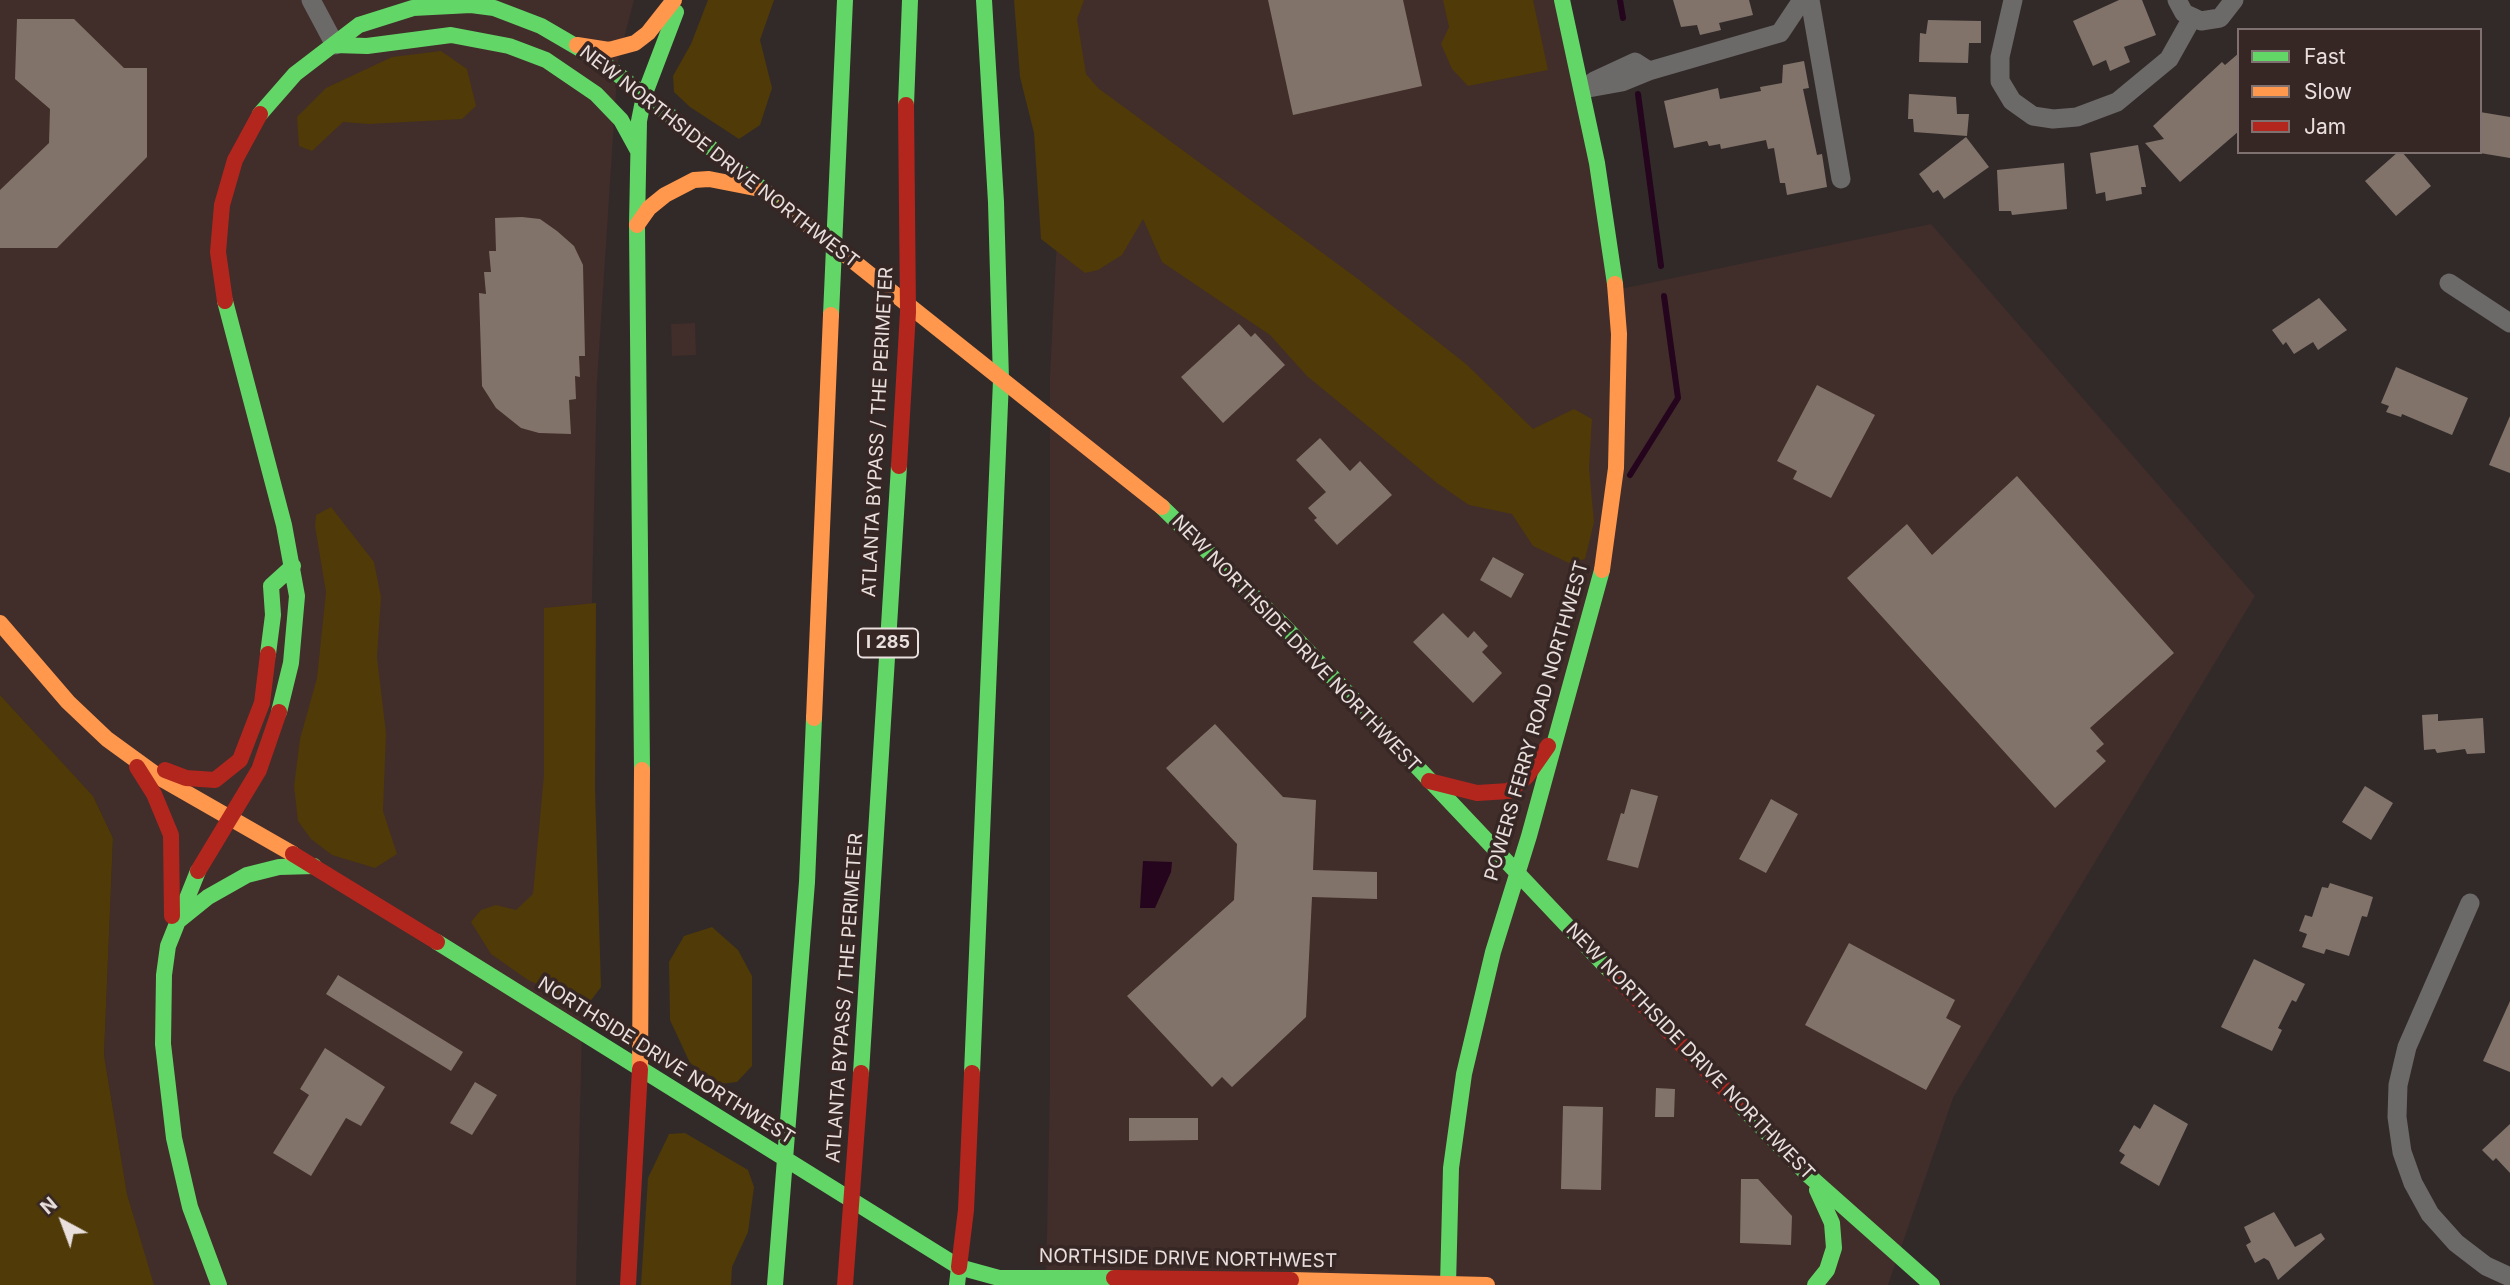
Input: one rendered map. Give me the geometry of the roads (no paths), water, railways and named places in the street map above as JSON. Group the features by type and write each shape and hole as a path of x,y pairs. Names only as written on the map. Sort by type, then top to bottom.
{"main road":[{"path":"577,45 609,50 635,43 648,33 674,0"},
{"path":"628,1285 640,1069 642,703 637,225 639,121 644,96 681,0"},
{"path":"775,1285 807,882 845,0"},
{"name":"ATLANTA BYPASS / THE PERIMETER","path":"845,1285 856,1162 908,312 906,100 910,0"},
{"path":"957,1285 966,1210 1001,380 996,202 984,0"},
{"name":"POWERS FERRY ROAD NORTHWEST","path":"1448,1285 1451,1168 1463,1083 1479,1005 1600,585 1616,468 1620,401 1614,266 1583,89 1562,0"},
{"name":"NEW NORTHSIDE DRIVE NORTHWEST","path":"172,929 194,878 259,770 285,696 294,637 297,596 293,566 222,289 218,252 220,215 235,160 260,114 295,74 359,25 413,8 471,5 516,15 577,45 763,190 1181,525 1276,617 1517,875 1807,1174 1932,1285"},
{"name":"NEW NORTHSIDE DRIVE NORTHWEST","path":"335,45 367,46 451,35 490,40 509,46 546,60 596,94 621,120 639,153"},
{"path":"637,225 649,208 665,195 694,180 733,182 763,190"},
{"path":"131,757 186,778 215,780 240,760 262,703 273,615 271,586 293,566"},
{"name":"NORTHSIDE DRIVE NORTHWEST","path":"0,623 68,702 107,740 162,779 314,866 959,1266 999,1278 1237,1278 1487,1285"},
{"path":"1429,781 1477,793 1510,790 1527,776 1558,732"},
{"path":"131,757 154,793 171,835 172,929 163,1009 166,1080 190,1207 219,1285"},
{"path":"172,929 208,898 247,875 279,867 314,866"},
{"path":"1807,1174 1826,1206 1834,1236 1832,1260 1815,1285"},
{"path":"1012,1285 1033,1278"}],"street":[{"path":"311,0 335,45"},
{"path":"1583,89 1604,74 1635,62 1649,71 1780,33 1802,0"},
{"path":"1810,0 1841,179"},
{"path":"2013,0 2000,57 2000,81 2012,100 2033,116 2053,119 2077,117 2117,102 2169,59 2192,18"},
{"path":"2177,0 2184,13 2192,18 2211,21 2220,18 2234,0"},
{"path":"2449,283 2510,323"},
{"path":"2470,903 2407,1047 2398,1085 2397,1117 2402,1152 2413,1183 2430,1214 2456,1243 2486,1266 2510,1277"}],"waterway":[{"path":"1620,0 1623,18"},
{"path":"1638,94 1661,266"},
{"path":"1630,475 1678,398 1664,296"}]}
